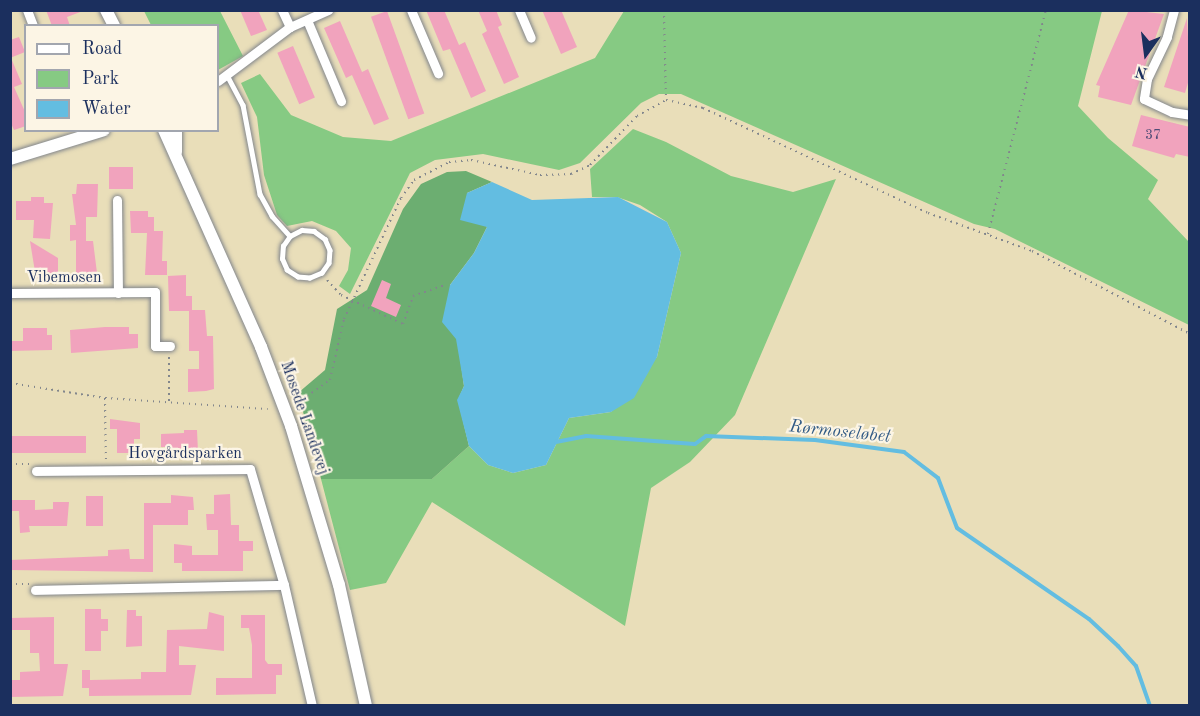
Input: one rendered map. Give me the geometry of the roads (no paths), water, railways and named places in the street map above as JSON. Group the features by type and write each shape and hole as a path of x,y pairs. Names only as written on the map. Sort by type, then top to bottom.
{"main road":[{"path":"106,10 113,24"},
{"path":"10,159 98,132"},
{"name":"Mosede Landevej","path":"165,132 177,153 261,347 291,426 339,585 366,705"},
{"name":"Mosede Landevej","path":"176,132 177,153"}],"street":[{"path":"282,10 290,27"},
{"path":"219,80 290,27 328,10"},
{"path":"411,10 438,73"},
{"path":"519,10 531,38"},
{"path":"1174,10 1167,37 1147,79 1144,99 1149,104 1190,115"},
{"path":"306,20 341,101"},
{"name":"Vibemosen","path":"117,200 118,293"},
{"name":"Vibemosen","path":"10,294 155,292 155,346 170,346"},
{"name":"Hovgårdsparken","path":"36,471 250,469 284,585 312,705"},
{"path":"35,590 284,585"}],"lane":[{"path":"227,75 243,105 260,194 272,216 290,236"},
{"path":"302,231 314,231 325,239 329,256 322,273 310,278 298,277 287,270 282,259 283,246 290,236 302,231"}],"water":[{"path":"492,182 532,200 618,197 667,222 681,253 657,357 634,398 611,412 569,418 546,465 513,473 488,465 469,446 457,400 464,386 456,339 442,322 450,285 474,253 487,227 460,220 467,193"}],"waterway":[{"name":"Rørmoseløbet","path":"556,442 586,436 695,444 706,436 815,440 904,452 938,478 957,528 1089,619 1118,646 1136,666 1150,706"}]}
